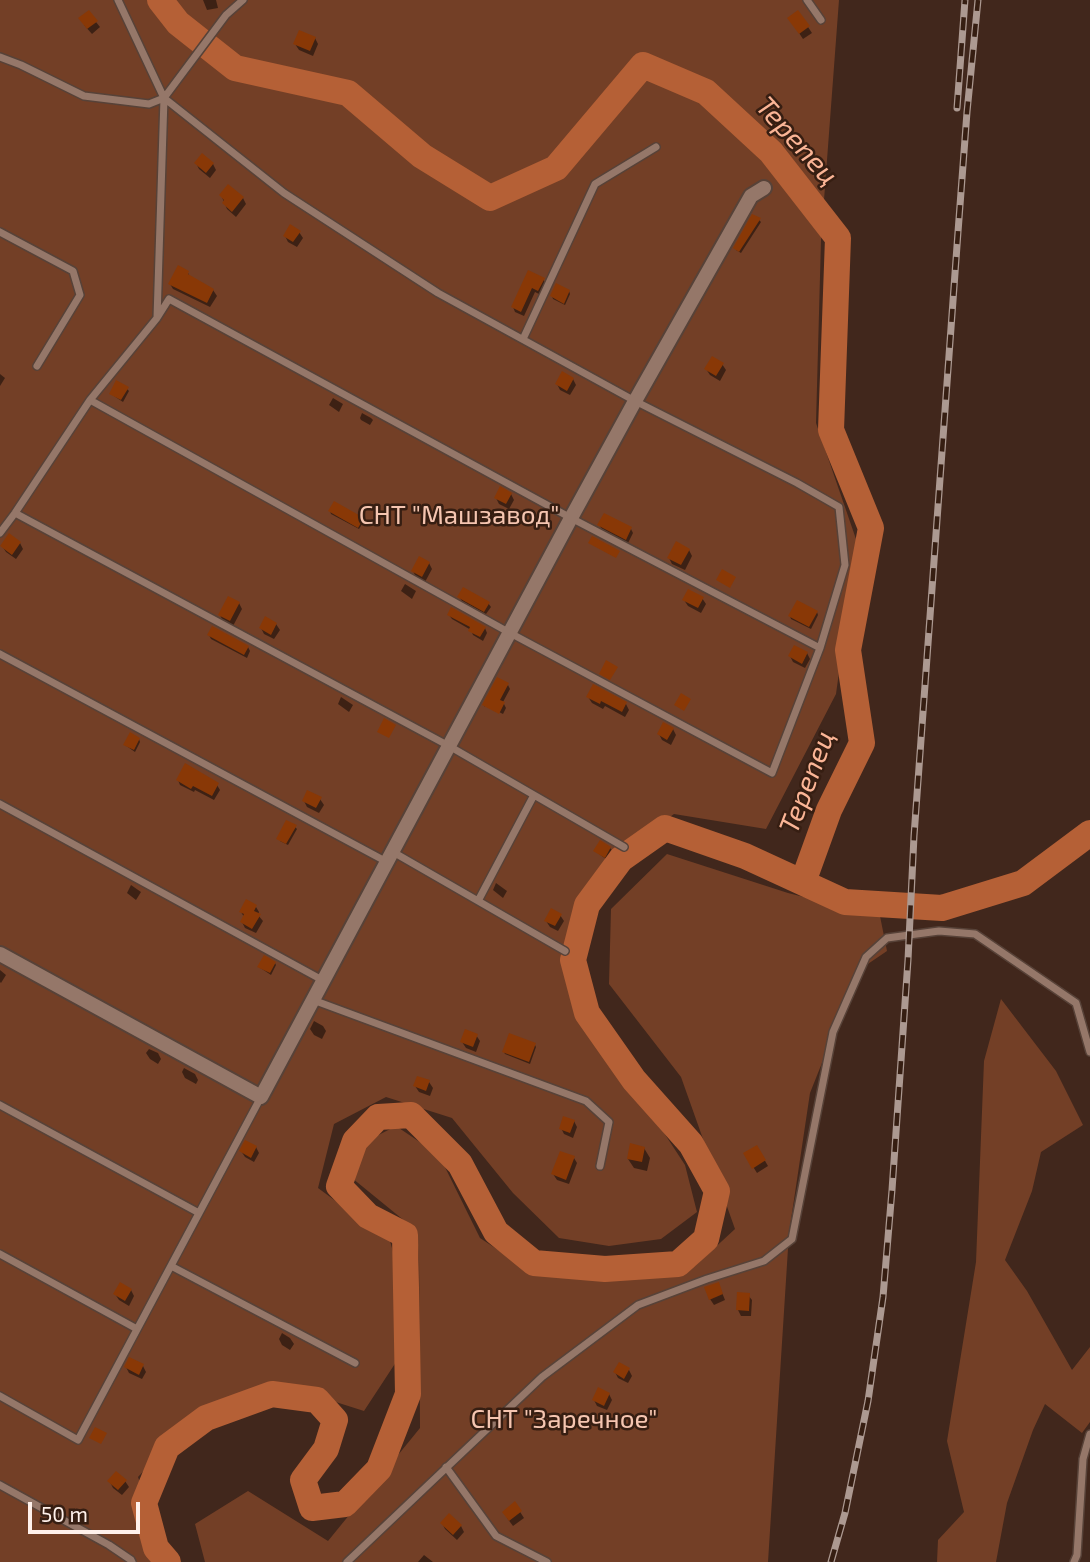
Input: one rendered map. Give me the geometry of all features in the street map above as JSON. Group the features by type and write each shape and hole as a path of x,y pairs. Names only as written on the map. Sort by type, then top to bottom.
{"street":[{"path":"0,954 261,1097 635,401 751,196 764,188"}],"lane":[{"path":"90,400 510,633 772,773 820,649 845,565 839,507 635,401 438,293 284,193 164,98 118,0"},
{"path":"0,57 84,96 149,104 164,98 226,15 243,0"},
{"path":"807,0 821,20"},
{"path":"157,318 164,98"},
{"path":"523,340 595,184 656,147"},
{"path":"0,232 73,271 80,295 37,366"},
{"path":"0,533 90,400 157,318 169,299 571,518 820,649"},
{"path":"15,513 449,746 624,847"},
{"path":"0,654 478,901 565,951"},
{"path":"478,901 534,795"},
{"path":"0,804 324,981"},
{"path":"347,1562 542,1377 638,1305 764,1261 792,1239 833,1032 866,957 887,938 939,931 975,934 1076,1003 1090,1052"},
{"path":"313,1000 586,1101 609,1122 600,1166"},
{"path":"0,1396 78,1440 261,1097"},
{"path":"0,1105 199,1213"},
{"path":"0,1254 137,1329"},
{"path":"171,1266 355,1363"},
{"path":"1074,1562 1077,1555 1083,1460 1090,1434"},
{"path":"446,1467 496,1536 547,1562"},
{"path":"0,1485 109,1545 131,1561"}],"green space":[{"name":"СНТ \"Машзавод\"","path":"0,0 839,0 821,240 816,423 857,542 836,694 766,829 674,814 622,852 579,898 567,943 581,1018 636,1090 685,1165 697,1212 661,1239 609,1246 559,1238 513,1193 452,1118 386,1097 334,1124 318,1188 390,1241 399,1273 402,1353 364,1411 276,1383 192,1419 138,1477 167,1562 0,1562"},
{"name":"СНТ \"Заречное\"","path":"667,854 788,893 880,916 887,951 859,970 810,1093 789,1233 768,1562 205,1562 195,1524 248,1491 328,1541 420,1428 417,1231 352,1178 363,1143 396,1126 439,1155 480,1238 530,1271 609,1281 695,1266 735,1229 681,1077 609,984 611,909"},
{"path":"1001,999 1056,1071 1083,1125 1041,1152 1032,1191 1005,1260 1027,1291 1072,1370 1090,1347 1090,1422 1082,1433 1045,1404 1007,1503 996,1562 937,1562 938,1540 964,1512 947,1441 976,1262 984,1061"}],"building":[{"path":"89,10 98,21 87,29 78,18"},
{"path":"798,10 810,26 799,34 787,18"},
{"path":"299,30 316,37 310,51 293,44"},
{"path":"202,153 214,163 206,173 194,163"},
{"path":"228,184 244,197 232,212 222,203 224,200 219,195"},
{"path":"752,214 761,218 739,252 733,248"},
{"path":"290,224 301,231 293,242 283,236"},
{"path":"178,265 214,289 207,303 168,284"},
{"path":"528,270 545,278 538,291 532,288 521,312 511,307"},
{"path":"556,283 570,290 564,304 550,296"},
{"path":"712,356 724,363 716,376 704,369"},
{"path":"562,371 574,378 567,391 555,384"},
{"path":"116,380 129,387 121,400 109,394"},
{"path":"500,486 512,493 506,504 494,498"},
{"path":"334,501 364,518 358,528 328,511"},
{"path":"604,513 632,527 626,540 597,525"},
{"path":"9,533 21,542 12,555 0,546"},
{"path":"592,536 620,551 616,558 588,543"},
{"path":"676,541 690,549 681,565 667,558"},
{"path":"419,556 430,562 422,577 411,571"},
{"path":"722,569 736,577 730,588 716,580"},
{"path":"463,587 490,602 484,612 457,597"},
{"path":"688,589 704,597 698,608 682,600"},
{"path":"228,596 240,602 230,621 218,615"},
{"path":"797,600 818,611 809,627 788,616"},
{"path":"451,607 486,627 480,637 468,631 470,627 447,615"},
{"path":"265,616 277,623 271,635 259,628"},
{"path":"212,626 249,646 244,655 207,635"},
{"path":"794,645 808,652 802,664 788,656"},
{"path":"606,660 618,667 610,680 599,674"},
{"path":"497,677 509,683 500,700 505,702 499,714 482,705"},
{"path":"593,684 627,702 622,712 586,697"},
{"path":"681,693 691,699 684,711 674,705"},
{"path":"384,718 396,725 389,738 377,732"},
{"path":"663,722 674,728 667,740 657,734"},
{"path":"130,732 140,738 134,750 123,745"},
{"path":"185,763 219,783 212,796 193,786 191,789 176,780"},
{"path":"307,790 322,797 316,808 302,801"},
{"path":"286,820 297,825 286,844 276,839"},
{"path":"600,840 611,847 605,858 593,851"},
{"path":"246,899 257,905 254,911 261,914 252,929 240,922 244,914 239,912"},
{"path":"551,908 562,914 555,926 544,921"},
{"path":"264,955 276,962 270,973 257,967"},
{"path":"465,1029 478,1034 473,1047 460,1042"},
{"path":"509,1033 536,1043 529,1062 502,1052"},
{"path":"417,1076 430,1080 426,1091 413,1086"},
{"path":"563,1116 575,1120 570,1133 559,1129"},
{"path":"245,1140 257,1146 251,1158 239,1151"},
{"path":"630,1143 645,1147 642,1162 627,1159"},
{"path":"757,1145 766,1160 752,1169 743,1153"},
{"path":"560,1151 575,1156 566,1180 551,1174"},
{"path":"120,1282 132,1289 125,1301 113,1294"},
{"path":"719,1282 723,1294 709,1300 704,1287"},
{"path":"737,1292 750,1293 749,1311 736,1310"},
{"path":"129,1357 144,1364 139,1375 124,1367"},
{"path":"619,1362 630,1368 624,1379 613,1372"},
{"path":"598,1387 610,1393 604,1406 592,1400"},
{"path":"95,1427 107,1433 101,1444 89,1438"},
{"path":"116,1471 127,1480 118,1490 107,1481"},
{"path":"515,1501 522,1511 509,1521 502,1512"},
{"path":"449,1513 462,1525 453,1535 440,1523"}],"waterway":[{"name":"Терепец","path":"160,0 178,23 235,68 348,93 422,156 490,198 556,168 643,65 706,92 771,152 838,238 831,430 871,528 848,650 862,743 829,810 803,882"},
{"path":"168,1562 156,1548 144,1503 167,1447 206,1418 272,1394 317,1400 335,1420 326,1449 303,1480 312,1508 345,1504 379,1469 408,1394 405,1235 368,1216 339,1186 355,1141 378,1117 411,1115 460,1164 496,1232 534,1263 605,1269 678,1264 706,1239 717,1191 691,1144 634,1080 587,1013 573,960 587,905 621,859 665,828 745,856 845,902 942,908 1023,883 1090,833"}],"railway":[{"path":"957,108 965,0"},
{"path":"831,1562 845,1513 868,1401 883,1297 958,232 978,0"}]}
